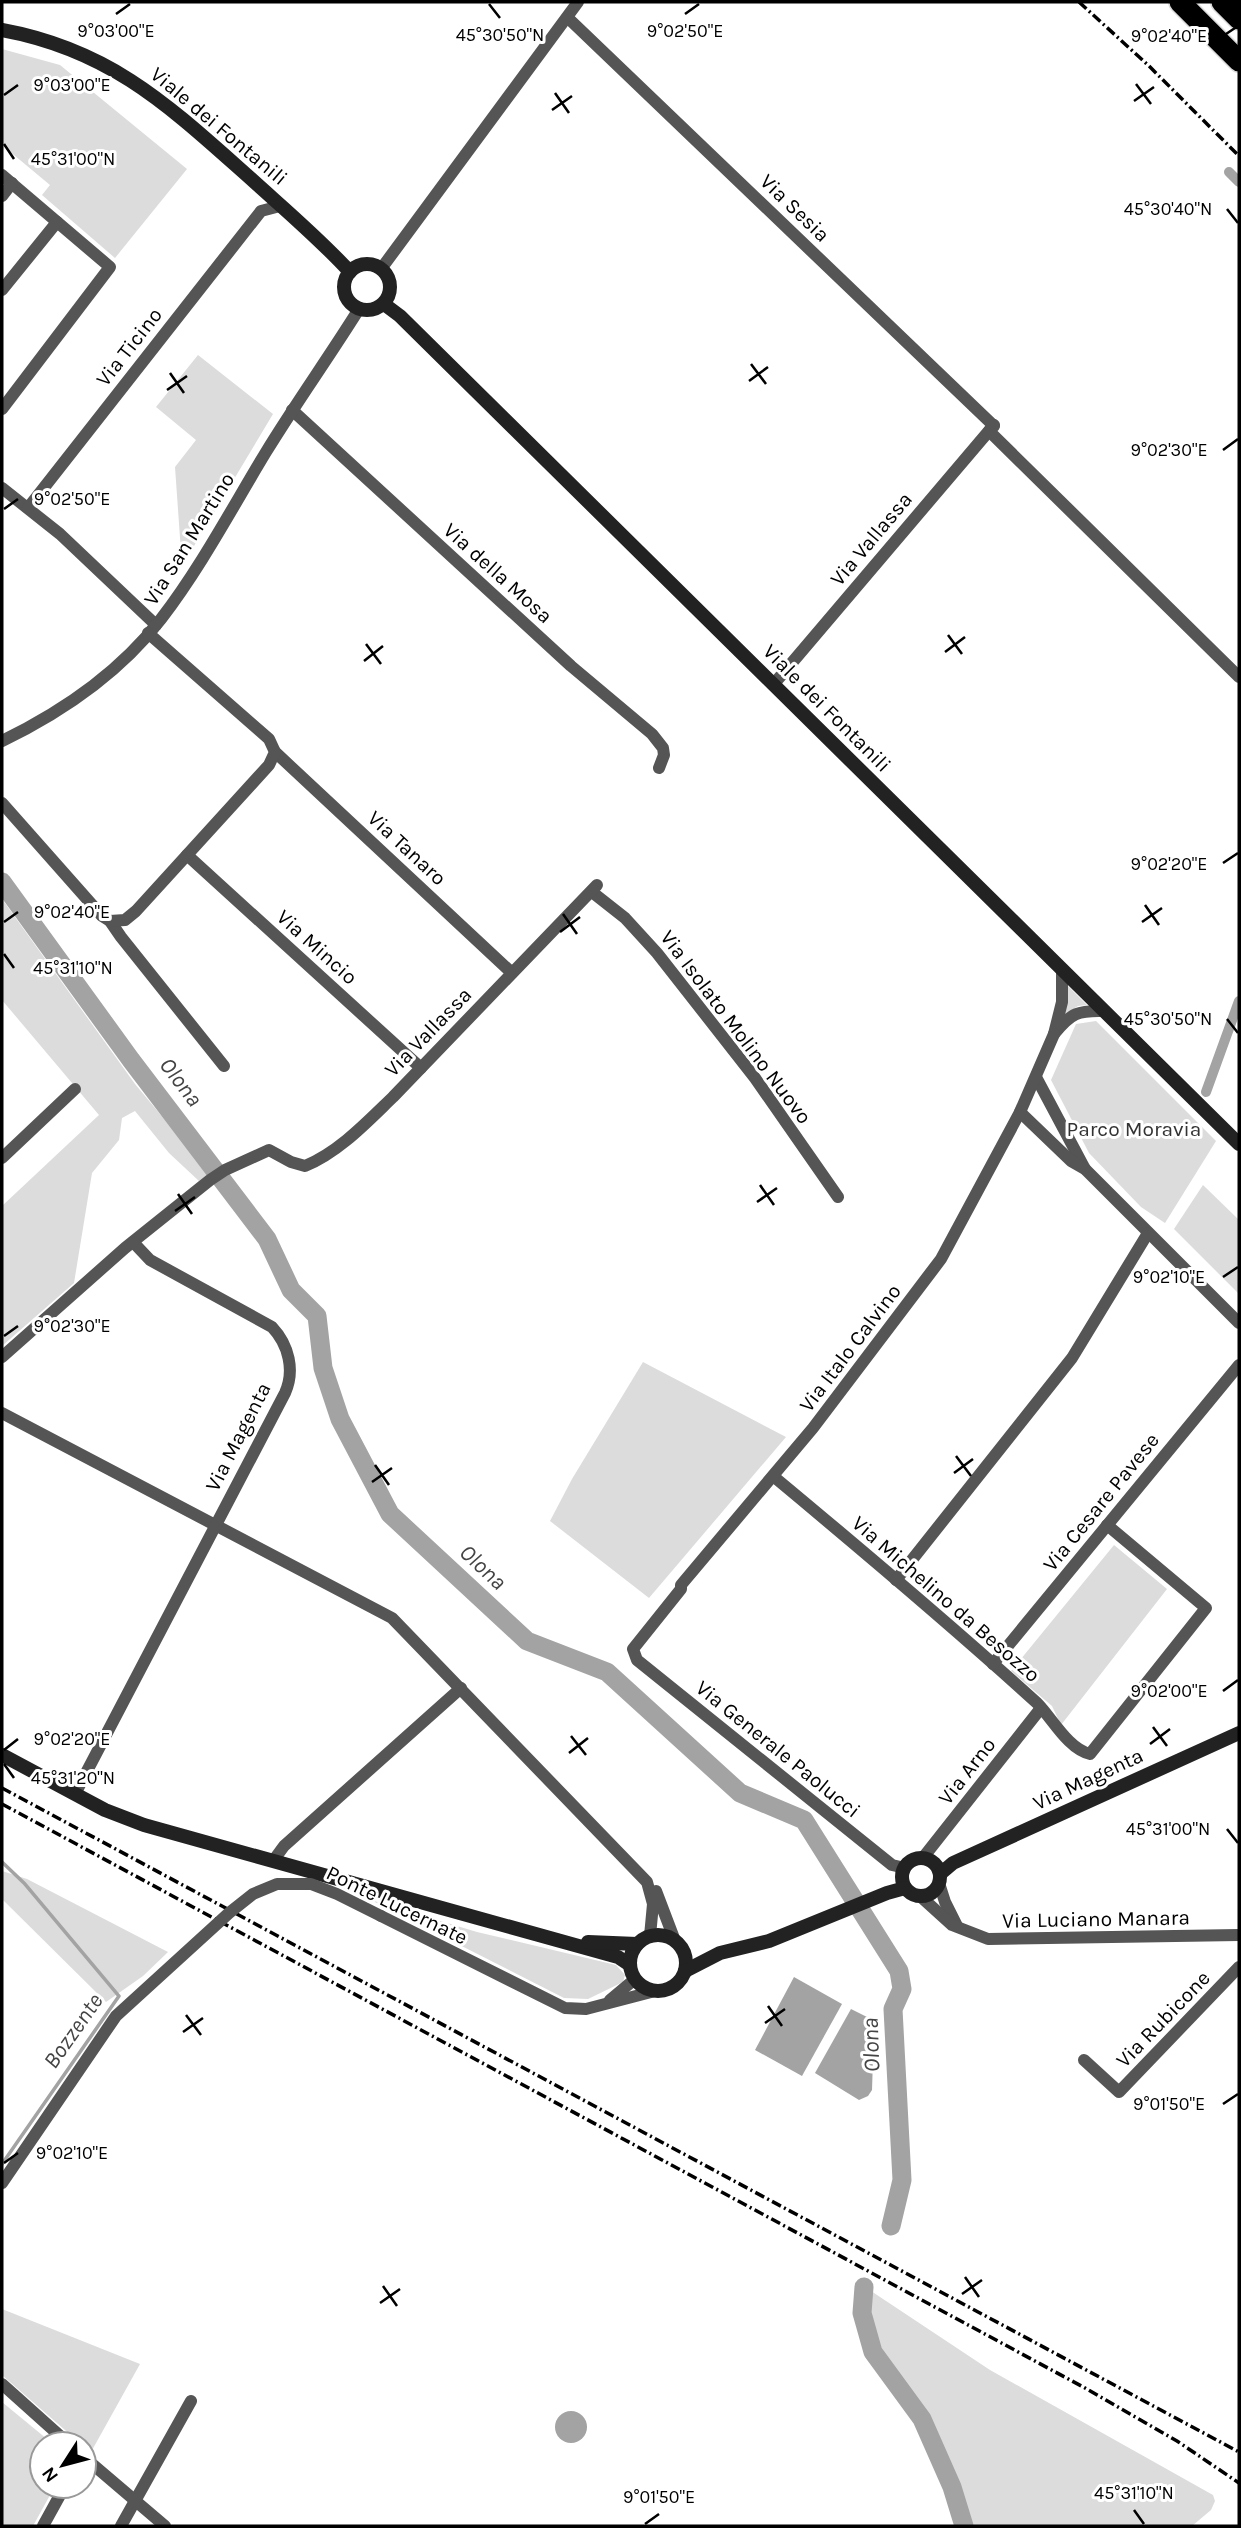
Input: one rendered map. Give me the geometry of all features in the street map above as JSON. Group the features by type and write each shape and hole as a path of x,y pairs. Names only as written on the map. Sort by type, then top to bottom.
{"highway":[{"path":"1180,2 1239,61"},
{"path":"1222,2 1239,19"}],"main road":[{"name":"Viale dei Fontanili","path":"2,30 32,35 83,53 124,74 158,97 350,272"},
{"path":"363,264 382,268 391,286 384,304 375,309 359,309 349,302 344,290 350,272 363,264"},
{"name":"Viale dei Fontanili","path":"384,304 400,316 1239,1144"},
{"name":"Via Magenta","path":"933,1870 1239,1733"},
{"path":"2,1755 105,1810 144,1825 618,1958 633,1972 642,1986 655,1991 674,1987 685,1971 686,1962 679,1946"},
{"path":"685,1971 720,1953 769,1941 887,1893 904,1879 913,1860 933,1870 931,1894 911,1894 904,1879"},
{"path":"555,1939 644,1940 664,1936 679,1946 720,1953"},
{"path":"633,1972 631,1955 644,1940"}],"street":[{"path":"382,268 578,2"},
{"name":"Via Sesia","path":"568,18 994,425 1239,677"},
{"path":"2,196 7,179 110,267 2,409"},
{"path":"262,190 261,211 280,206"},
{"name":"Via Ticino","path":"27,508 261,211"},
{"path":"2,290 57,222"},
{"name":"Via San Martino","path":"2,741 83,694 109,673 152,629 201,560 292,410 359,309"},
{"name":"Via della Mosa","path":"292,410 571,666 652,734 663,748 664,755 659,768"},
{"name":"Via Vallassa","path":"773,685 994,425"},
{"name":"Via Tanaro","path":"2,488 60,534 152,629 269,739 275,751 512,972"},
{"path":"110,921 130,917 269,765 275,751"},
{"path":"2,803 102,916 110,921 224,1066"},
{"name":"Via Mincio","path":"187,855 421,1068"},
{"name":"Via Vallassa","path":"133,1241 225,1170 269,1150 301,1167 309,1165 364,1125 595,888"},
{"name":"Via Isolato Molino Nuovo","path":"595,888 657,953 755,1078 838,1197"},
{"name":"Via Italo Calvino","path":"633,1653 634,1646 681,1589 681,1585 813,1428 941,1259 1036,1077 1054,1034 1062,1002 1062,970"},
{"path":"1054,1034 1066,1020 1079,1012 1105,1012"},
{"path":"1036,1077 1085,1169"},
{"path":"2,1158 75,1089"},
{"path":"1020,1112 1071,1161 1085,1169 1239,1323"},
{"path":"896,1580 1072,1358 1148,1233"},
{"path":"2,1357 133,1241"},
{"name":"Via Magenta","path":"75,1794 289,1385 292,1373 277,1332 267,1323 150,1260 133,1241"},
{"name":"Via Cesare Pavese","path":"993,1664 1239,1365"},
{"name":"Via Magenta","path":"2,1413 392,1618 638,1871 649,1879 679,1946"},
{"name":"Via Michelino da Besozzo","path":"773,1476 993,1664 1041,1707 1058,1730 1084,1753 1090,1754 1206,1608 1107,1525"},
{"name":"Via Generale Paolucci","path":"633,1653 637,1660 892,1865 904,1879"},
{"path":"273,1861 284,1846 461,1688"},
{"name":"Via Arno","path":"933,1870 1041,1707"},
{"path":"933,1870 957,1926"},
{"name":"Via Magenta","path":"638,1871 651,1891 653,1904 644,1940"},
{"name":"Ponte Lucernate","path":"2,2183 116,2015 229,1913 253,1894 277,1884 311,1884 337,1894 565,2008 586,2009 655,1991"},
{"name":"Via Luciano Manara","path":"920,1896 944,1919 973,1934 997,1940 1239,1935"},
{"name":"Via Rubicone","path":"1084,2060 1119,2092 1239,1967"},
{"path":"607,2003 633,1972"},
{"path":"2,2384 53,2430"},
{"path":"121,2526 191,2401"},
{"path":"98,2469 165,2526"},
{"path":"43,2526 57,2500"}],"green space":[{"path":"2,49 60,65 187,169 115,258 42,195 50,185 2,145"},
{"path":"198,355 273,414 182,566 175,467 196,440 156,407"},
{"path":"2,899 135,1084 209,1173 199,1181 169,1153 135,1111 122,1118 119,1140 92,1173 74,1283 2,1346 2,1206 99,1115 2,1000"},
{"path":"1066,984 1087,1005 1078,1006 1061,1017"},
{"name":"Parco Moravia","path":"1096,1021 1216,1141 1165,1223 1141,1207 1089,1153 1051,1080 1076,1024"},
{"path":"1203,1185 1239,1220 1239,1294 1174,1229"},
{"path":"643,1362 786,1437 649,1598 550,1521 572,1479"},
{"path":"1114,1545 1167,1589 1061,1725 1052,1706 1011,1671"},
{"path":"2,1871 27,1879 168,1952 143,1976 106,2002 2,1899"},
{"path":"371,1900 477,1932 616,1965 625,1975 623,1982 588,1999 564,1998"},
{"path":"868,2289 990,2370 1213,2495 1215,2501 1211,2510 1192,2526 969,2526 950,2470 926,2417 877,2349 867,2309"},
{"path":"2,2309 140,2364 98,2439 98,2430 65,2430 2,2375"},
{"path":"2,2402 36,2430 28,2430 28,2500 47,2500 33,2526 2,2526"}],"water":[{"path":"794,1977 842,2004 802,2076 755,2050"},
{"path":"851,2009 871,2019 874,2026 872,2090 868,2096 859,2100 815,2073"},
{"path":"571,2411 582,2416 587,2427 582,2438 571,2443 560,2438 555,2427 560,2416"}],"waterway":[{"path":"1229,172 1239,182"},
{"name":"Olona","path":"2,882 131,1060 267,1239 291,1290 317,1316 323,1368 340,1419 390,1514 527,1641 607,1672 740,1793 804,1820 899,1971 902,1989 893,2009 902,2180 891,2226"},
{"path":"1206,1092 1239,1001"},
{"name":"Bozzente","path":"2,1862 25,1884 119,1996 2,2164"},
{"name":"Olona","path":"864,2287 862,2313 873,2352 922,2419 952,2487 964,2526"}],"railway":[{"path":"1079,2 1149,66 1239,156"},
{"path":"2,1788 1239,2452"},
{"path":"2,1804 1085,2388 1177,2441 1239,2483"}]}
